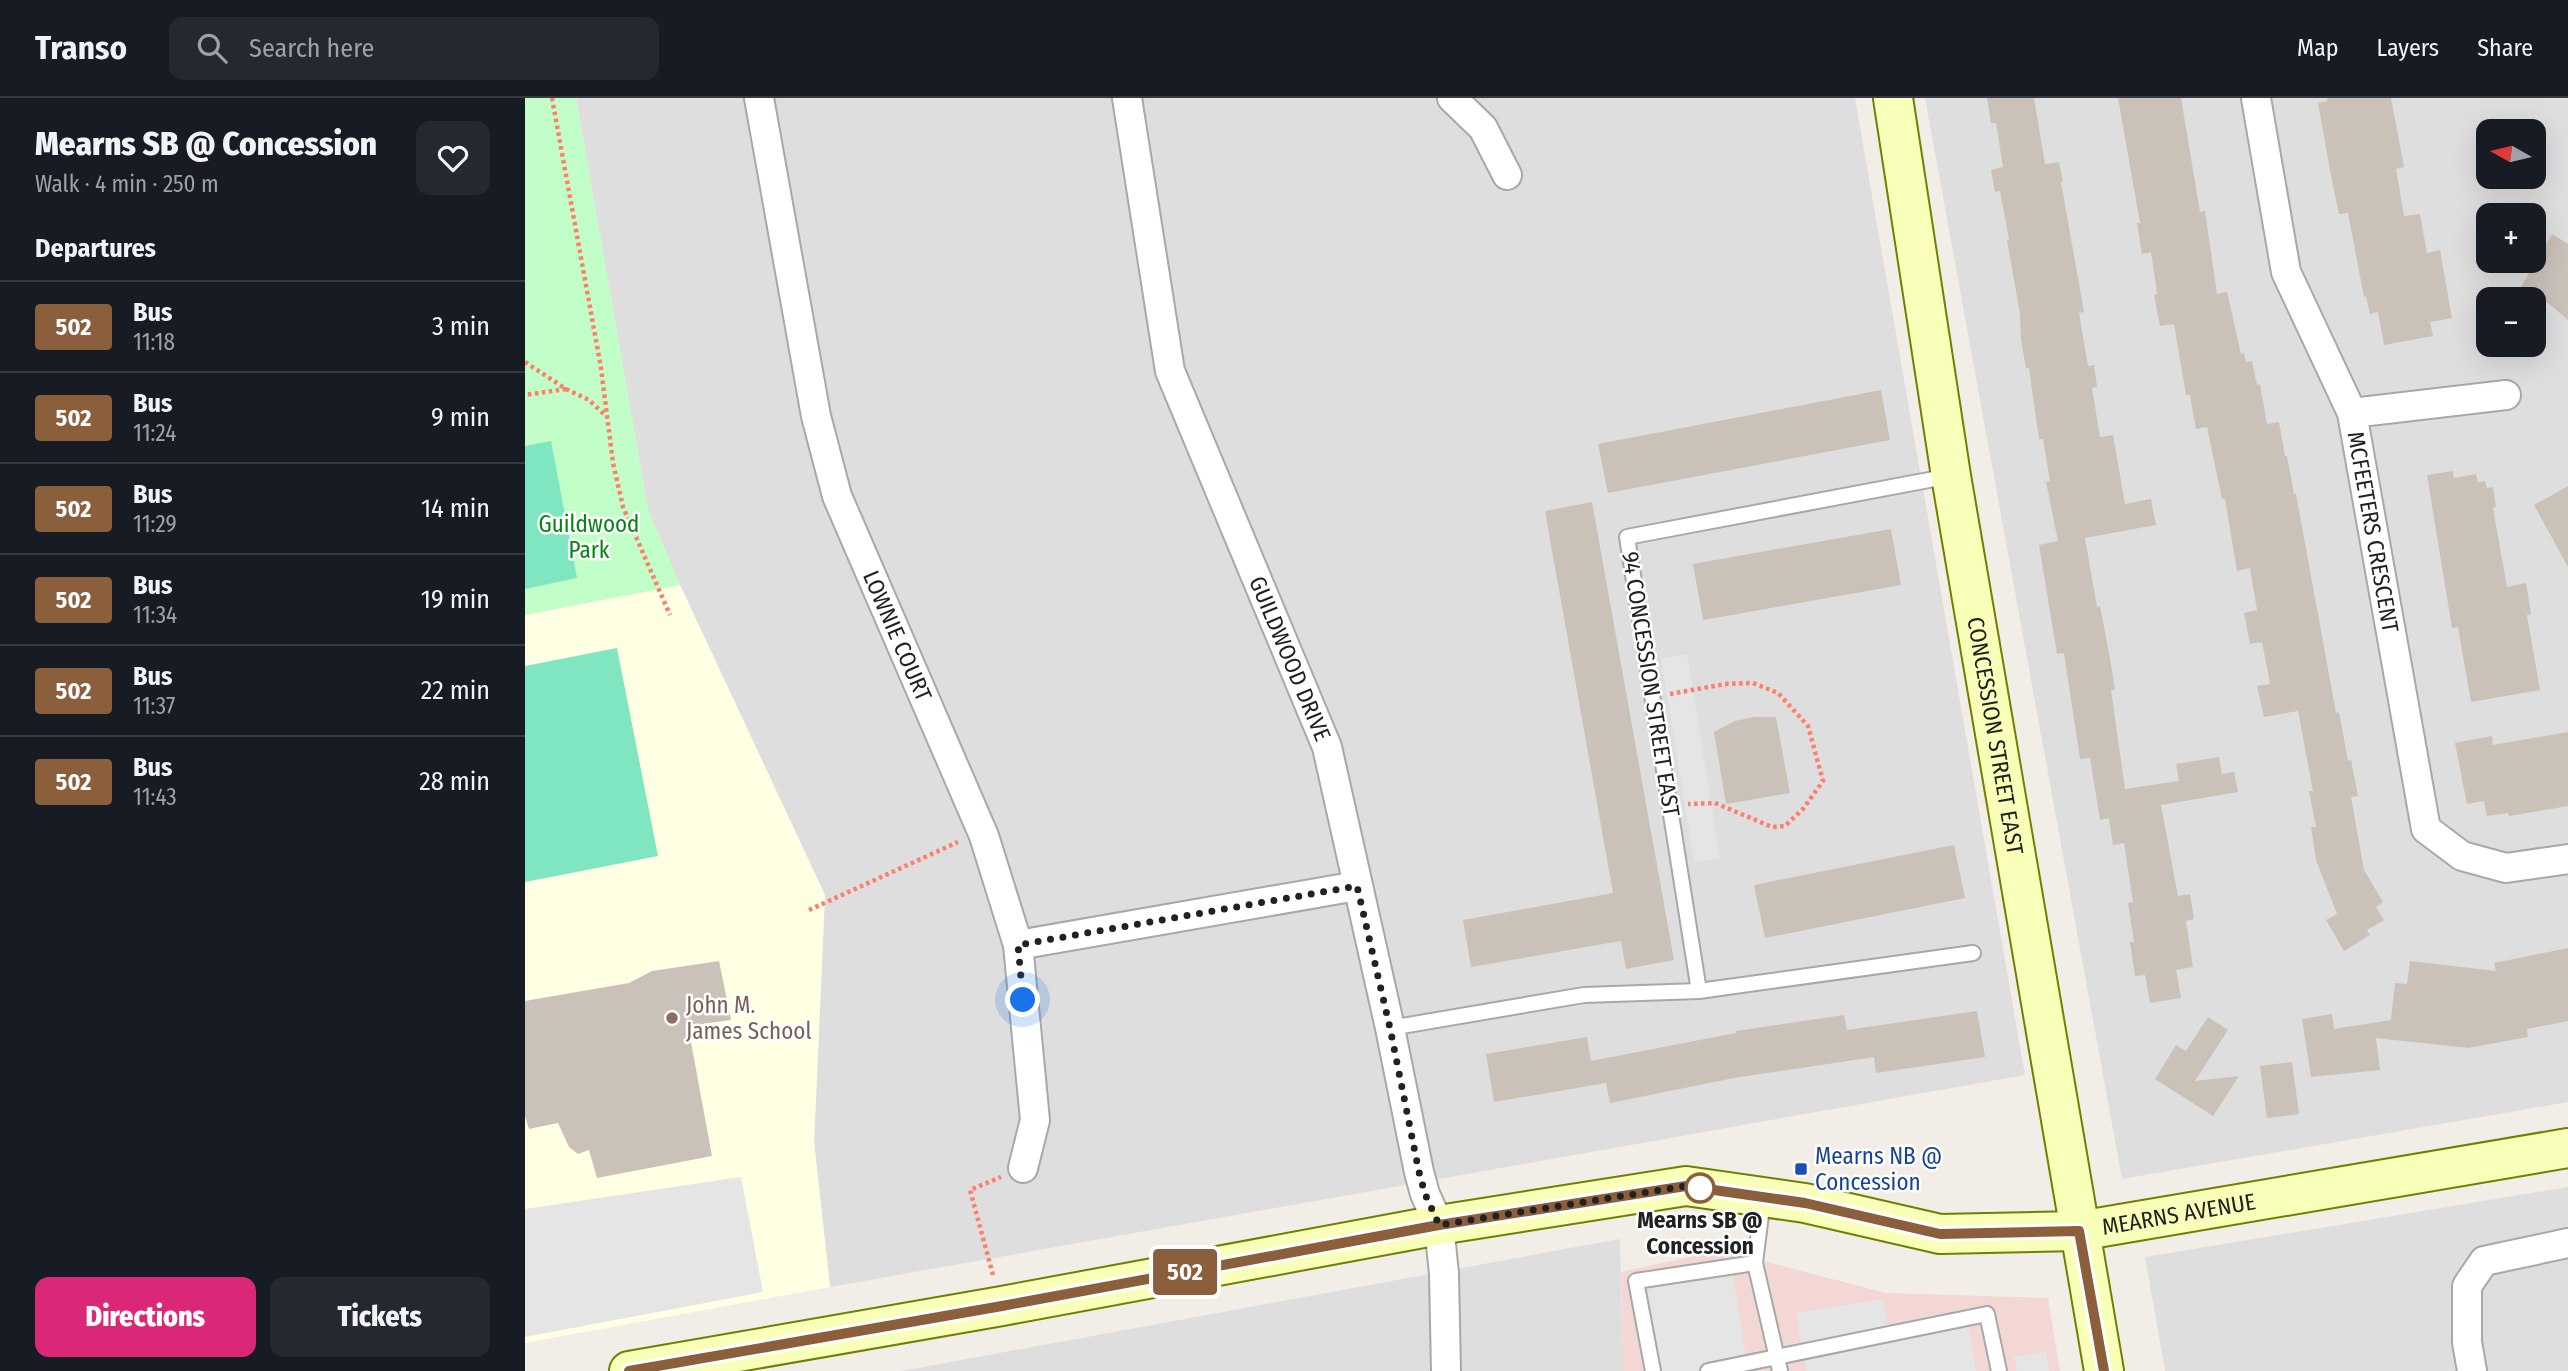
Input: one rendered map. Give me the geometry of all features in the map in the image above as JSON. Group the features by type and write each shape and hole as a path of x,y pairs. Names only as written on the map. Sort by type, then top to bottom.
{"street":[{"name":"LOWNIE COURT","path":"759,98 816,416 837,496 984,836 1018,945 1035,1120 1023,1168"},
{"name":"GUILDWOOD DRIVE","path":"1127,98 1170,371 1327,747 1390,1028 1419,1172 1425,1194 1439,1225 1444,1274 1446,1371"},
{"path":"1453,98 1483,128 1507,175"},
{"name":"CONCESSION STREET EAST","path":"1893,98 1951,476 2104,1371"},
{"name":"MCFEETERS CRESCENT","path":"2256,98 2286,272 2351,413 2426,829 2462,856 2506,868 2568,859"},
{"path":"2351,413 2506,395"},
{"path":"1018,945 1357,886"},
{"name":"MEARNS AVENUE","path":"629,1371 1002,1306 1439,1225 1686,1186 1805,1203 1940,1234 2079,1231 2568,1148"},
{"path":"2472,1371 2467,1342 2467,1286 2484,1261 2568,1242"}],"lane":[{"name":"94 CONCESSION STREET EAST","path":"1699,991 1627,537 1951,476"},
{"path":"1390,1028 1584,995 1699,991 1973,953"},
{"path":"1763,1197 1755,1263 1779,1364"},
{"path":"1654,1371 1636,1281 1755,1263"},
{"path":"1708,1371 1779,1364 1987,1314 2000,1371"}],"path":[{"path":"552,98 599,354 613,463 623,507 670,615"},
{"path":"525,362 566,389 589,400 606,416"},
{"path":"525,395 566,389"},
{"path":"1653,697 1725,684 1753,683 1778,693 1808,726 1823,781 1803,809 1784,826 1772,827 1715,803 1670,804"},
{"path":"809,909 956,842 984,836"},
{"path":"1002,1306 970,1190 1023,1168"}],"shaded area":[{"path":"576,98 1855,98 2025,1075 830,1287 814,1142 825,895 680,585 648,510"},
{"path":"1925,98 2568,98 2568,1102 2122,1179"},
{"name":"John M. James School","path":"680,585 825,895 814,1142 830,1287 525,1343 525,615"},
{"path":"1687,654 1720,858 1694,862 1661,658"},
{"path":"741,1177 763,1292 525,1337 525,1209"},
{"path":"2568,1187 2568,1371 2165,1371 2145,1257"},
{"path":"1620,1239 1623,1371 901,1371"},
{"path":"1721,1250 1886,1293 2048,1298 2060,1371 1623,1371 1621,1272"},
{"path":"1731,1263 1747,1363 1695,1371 1643,1371 1636,1281"},
{"path":"1883,1299 1889,1334 1967,1321 1976,1371 1806,1371 1796,1313"},
{"path":"2046,1351 2049,1371 2014,1371 2017,1370 2014,1357"}],"green space":[{"name":"Guildwood Park","path":"525,98 576,98 648,510 680,585 525,615"},
{"path":"551,441 577,578 525,589 525,446"},
{"path":"617,648 658,856 525,882 525,666"}],"building":[{"path":"1987,98 2034,98 2045,164 2059,162 2063,182 2084,312 2079,313 2088,366 2094,365 2097,387 2092,388 2100,437 2113,435 2125,504 2151,499 2156,525 2085,538 2097,607 2100,606 2111,664 2115,690 2111,690 2125,789 2179,781 2176,764 2219,757 2222,774 2234,772 2238,792 2161,805 2178,896 2190,894 2194,919 2186,921 2193,967 2176,970 2181,998 2150,1003 2145,975 2135,976 2130,942 2134,942 2128,903 2133,902 2124,843 2113,845 2109,818 2100,820 2090,758 2080,759 2064,653 2057,654 2039,545 2058,541 2046,482 2050,481 2043,439 2039,439 2029,368 2026,368 2021,340 2020,314 2007,240 2009,239 2000,191 1995,192 1991,170 2003,167 1996,123 1991,123"},
{"path":"2118,98 2181,98 2200,212 2205,211 2217,294 2227,292 2241,354 2244,353 2246,362 2252,361 2257,385 2260,384 2267,424 2279,422 2296,494 2336,713 2339,712 2358,796 2351,797 2364,870 2383,902 2376,907 2384,920 2367,930 2370,935 2344,951 2326,920 2337,914 2316,860 2311,827 2316,827 2309,791 2313,791 2298,711 2264,717 2257,686 2270,684 2262,642 2250,644 2244,613 2257,610 2250,568 2237,571 2225,499 2222,499 2207,427 2196,429 2190,395 2186,395 2174,324 2160,326 2154,295 2157,294 2151,252 2142,254 2137,223 2140,223"},
{"path":"2327,98 2391,98 2404,167 2396,169 2404,216 2420,214 2427,253 2440,250 2452,318 2430,322 2433,336 2384,345 2378,312 2370,314 2366,296 2364,297 2348,213 2339,214 2333,186 2318,103 2327,101"},
{"path":"2552,234 2568,244 2568,320 2546,304 2546,287 2521,287 2529,273 2546,273 2546,244"},
{"path":"1881,390 1890,440 1608,493 1598,444"},
{"path":"2453,471 2454,478 2476,474 2478,482 2485,481 2487,488 2493,487 2496,507 2493,508 2507,587 2526,583 2531,614 2527,615 2540,690 2471,702 2458,627 2452,628 2427,475"},
{"path":"2568,486 2568,567 2534,505"},
{"path":"1592,502 1674,960 1626,969 1621,941 1471,967 1463,920 1613,893 1545,511"},
{"path":"1891,529 1901,585 1703,620 1693,564"},
{"path":"1754,717 1776,717 1790,793 1726,804 1714,732 1735,721"},
{"path":"2568,732 2568,806 2509,816 2508,813 2487,816 2484,801 2467,804 2455,743 2492,736 2493,745"},
{"path":"1954,845 1965,898 1765,938 1754,885"},
{"path":"2568,948 2568,1021 2527,1029 2528,1037 2468,1048 2376,1038 2380,1070 2311,1077 2302,1019 2332,1014 2334,1029 2391,1020 2395,983 2407,984 2410,961 2496,971 2494,963"},
{"path":"719,961 731,1020 688,1026 712,1156 597,1178 589,1150 578,1154 569,1147 558,1123 529,1129 525,1116 525,1001 629,983 652,971"},
{"path":"1977,1011 1985,1057 1876,1073 1874,1057 1734,1078 1610,1103 1606,1083 1494,1102 1486,1054 1587,1037 1591,1061 1736,1031 1844,1015 1847,1030"},
{"path":"2208,1017 2228,1030 2195,1081 2239,1076 2213,1116 2155,1079 2176,1045 2186,1051"},
{"path":"2292,1062 2299,1114 2267,1118 2260,1066"}],"bus line":[{"name":"502","path":"629,1371 1002,1306 1439,1225 1686,1186 1805,1203 1940,1234 2079,1231 2104,1371"}],"place":[{"name":"John M. James School","path":"672,1018"},
{"name":"Mearns NB @ Concession","path":"1801,1169"},
{"name":"Mearns SB @ Concession","path":"1700,1188"}],"route":[{"path":"1023,1000 1018,945 1357,886 1390,1028 1419,1172 1425,1194 1439,1225 1686,1186 1712,1189 1700,1188"}]}
